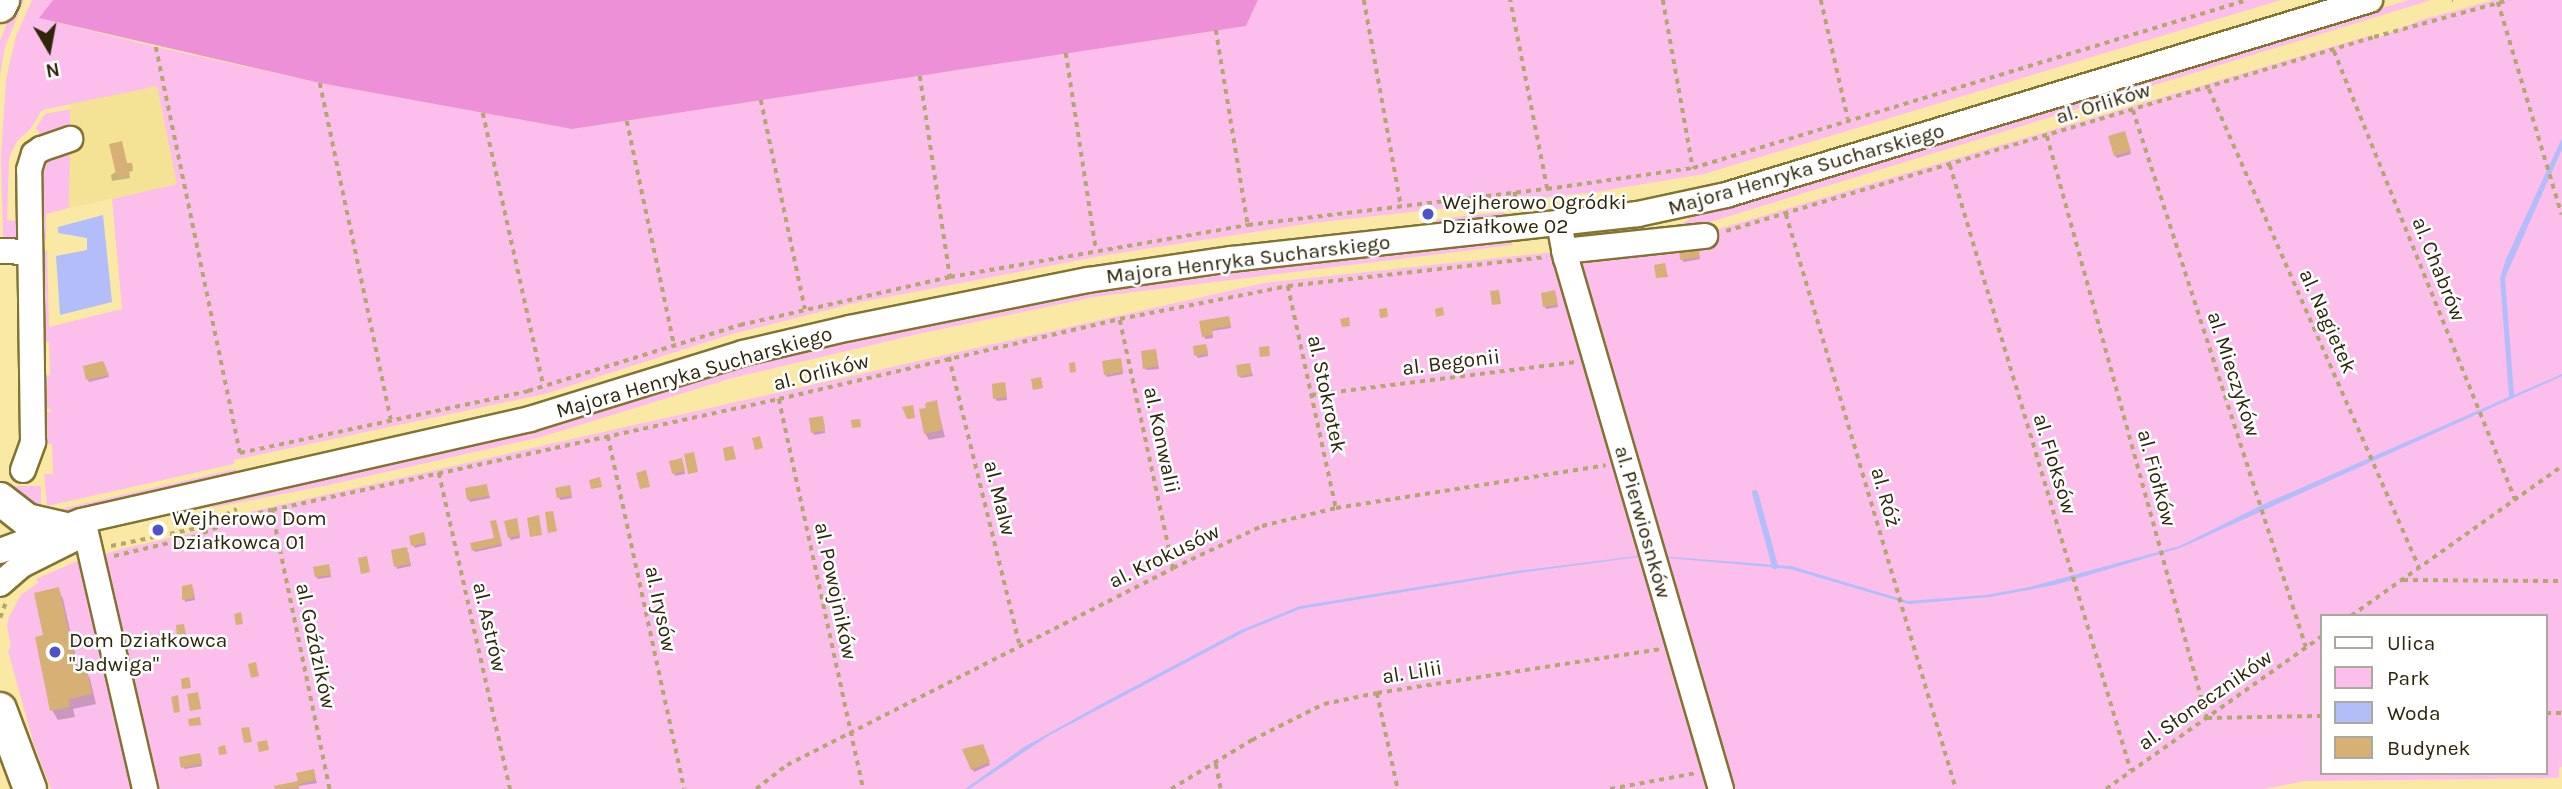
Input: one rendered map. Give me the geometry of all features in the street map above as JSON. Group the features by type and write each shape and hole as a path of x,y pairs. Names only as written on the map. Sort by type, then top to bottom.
{"main road":[{"path":"0,6 3,0"},
{"path":"0,499 27,520 84,544"},
{"path":"0,709 30,789"}],"street":[{"name":"Majora Henryka Sucharskiego","path":"0,584 22,565 84,544 122,512 530,419 743,354 889,320 1101,278 1231,260 1638,214 1727,195 2370,0"},
{"path":"23,470 33,442 30,162 34,155 49,144 70,139"},
{"name":"al. Pierwiosnków","path":"1559,223 1595,359 1719,779"},
{"path":"1565,253 1705,236"},
{"path":"0,251 30,252"},
{"name":"Majora Henryka Sucharskiego","path":"0,551 84,544"},
{"path":"84,544 145,789"}],"path":[{"path":"1364,0 1401,206"},
{"path":"1510,0 1547,189"},
{"path":"1663,0 1693,168"},
{"path":"1821,0 1848,119"},
{"path":"156,47 240,453 528,391 674,344 805,309 950,277 1096,249 1248,225 1547,189 1693,168 2247,0"},
{"name":"al. Orlików","path":"1705,236 2509,0"},
{"path":"2498,2 2562,215"},
{"path":"1216,30 1248,225"},
{"name":"al. Chabrów","path":"2334,51 2515,500"},
{"path":"1066,53 1096,249"},
{"path":"920,76 950,277"},
{"path":"320,83 391,420"},
{"name":"al. Nagietek","path":"2208,88 2419,567"},
{"path":"761,100 805,309"},
{"name":"al. Mieczyków","path":"2133,110 2306,647"},
{"path":"483,113 543,384"},
{"path":"627,121 674,344"},
{"name":"al. Fiołków","path":"2047,136 2207,718"},
{"name":"al. Floksów","path":"1950,165 2131,772"},
{"path":"1514,210 1517,207 1515,192"},
{"name":"al. Róż","path":"1786,214 1956,789"},
{"name":"al. Orlików","path":"84,544 118,554 194,537 239,518 272,510 779,399 1119,319 1288,286 1565,253"},
{"name":"al. Stokrotek","path":"1288,286 1336,508"},
{"name":"al. Konwalii","path":"1119,319 1173,568"},
{"name":"al. Malw","path":"949,357 1020,646"},
{"name":"al. Begonii","path":"1311,395 1595,359"},
{"name":"al. Powojników","path":"779,399 863,789"},
{"name":"al. Irysów","path":"608,436 684,789"},
{"name":"al. Krokusów","path":"756,789 787,765 1173,568 1262,526 1336,508 1626,462"},
{"path":"2354,614 2562,466"},
{"name":"al. Astrów","path":"439,473 510,789"},
{"path":"84,544 198,528 239,508"},
{"name":"al. Goździków","path":"272,510 330,789"},
{"path":"2401,580 2562,581"},
{"name":"al. Słoneczników","path":"2106,789 2320,637"},
{"name":"al. Lilii","path":"1171,789 1286,720 1324,704 1377,693 1680,646"},
{"path":"1377,693 1398,789"},
{"path":"2207,718 2320,716"},
{"path":"1216,763 1221,789"},
{"path":"1610,789 1719,779"}],"shaded area":[{"path":"53,0 1258,0 1246,26 572,129 320,83 39,18"},
{"path":"157,85 178,184 69,208 70,104"}],"green space":[{"path":"16,0 24,0 5,47 0,75 0,41"},
{"path":"32,0 53,0 40,18 156,47 320,83 572,129 1246,26 1258,0 2281,0 1704,174 1595,192 1312,223 1106,255 851,304 732,334 544,394 234,460 234,464 47,506 44,474 53,474 52,444 43,443 43,412 51,412 51,409 42,408 42,376 50,375 49,342 41,342 42,250 47,250 49,327 122,309 112,199 177,184 157,86 42,110 31,128 17,141 9,158 7,220 22,222 17,237 3,237 1,156 6,79 16,36"},
{"path":"2409,0 2431,0 1697,226 1674,229 1697,214"},
{"path":"2494,0 2562,0 2562,767 2559,767 2559,778 2305,781 2264,789 1733,789 1576,257 1705,233 2372,35 2374,39 2424,19"},
{"path":"70,109 70,131 42,137 36,128 45,114"},
{"path":"70,149 69,208 46,214 46,239 42,239 37,172 42,160"},
{"path":"1504,212 1509,218 1434,224 1437,219"},
{"path":"1511,238 1512,245 1094,297 918,334 732,378 541,437 324,486 210,508 227,499 536,429 724,370 823,345 1088,291"},
{"path":"1554,252 1714,789 51,789 34,745 8,651 11,646 7,626 9,617 21,595 38,583 36,579 82,559 85,561 117,550 195,532 227,517 1264,283"},
{"path":"236,469 237,475 86,512 34,515"},
{"path":"7,486 41,486 41,508 33,509"}],"water":[{"path":"2562,138 2562,149 2505,278 2514,395 2562,376 2180,548 2055,585 1990,597 1909,604 1790,569 1646,556 1519,573 1300,609 1246,631 1048,736 971,788 965,789 1024,747 1107,701 1239,631 1300,606 1517,571 1645,555 1791,566 1908,601 1986,595 2029,587 2180,546 2264,504 2509,397 2500,278 2506,259"},
{"path":"103,215 112,302 60,315 56,256 87,250 87,238 58,233 58,227"}],"building":[{"path":"2125,131 2131,151 2114,156 2108,136"},
{"path":"122,141 127,163 132,163 133,168 128,169 130,175 117,178 109,144"},
{"path":"1698,246 1700,257 1680,260 1679,249"},
{"path":"1665,263 1668,277 1656,278 1654,265"},
{"path":"1499,290 1501,304 1492,305 1490,291"},
{"path":"1555,290 1558,305 1543,307 1541,293"},
{"path":"1443,307 1444,315 1436,317 1435,309"},
{"path":"1387,308 1388,317 1380,318 1379,309"},
{"path":"1229,316 1231,326 1212,329 1213,335 1202,337 1199,321"},
{"path":"1349,317 1350,326 1342,327 1340,319"},
{"path":"1206,344 1208,354 1194,356 1193,346"},
{"path":"1269,346 1270,356 1260,357 1259,347"},
{"path":"1156,349 1158,366 1143,369 1141,351"},
{"path":"1121,358 1123,372 1104,375 1102,361"},
{"path":"103,361 109,375 86,380 83,366"},
{"path":"1075,362 1076,372 1070,373 1069,363"},
{"path":"1250,363 1252,374 1238,377 1236,365"},
{"path":"1041,377 1043,388 1033,390 1031,379"},
{"path":"1005,382 1007,397 993,399 992,384"},
{"path":"937,400 942,430 924,434 919,409 926,408 925,403"},
{"path":"913,405 915,418 907,419 902,407"},
{"path":"823,416 825,431 811,433 809,418"},
{"path":"860,419 861,427 852,428 851,420"},
{"path":"760,436 763,448 755,450 752,438"},
{"path":"733,446 736,459 725,461 723,448"},
{"path":"694,452 698,472 688,474 684,454"},
{"path":"682,458 685,471 672,474 669,461"},
{"path":"646,470 650,487 640,489 636,473"},
{"path":"600,477 602,487 591,489 589,480"},
{"path":"487,484 489,496 467,500 465,488"},
{"path":"570,485 572,495 557,498 555,488"},
{"path":"553,511 557,531 548,533 545,512"},
{"path":"539,515 542,535 530,537 527,518"},
{"path":"517,518 520,535 508,538 504,521"},
{"path":"496,520 502,544 472,551 470,543 494,538 490,521"},
{"name":"Wejherowo Dom Działkowca 01","path":"164,527 165,531 152,534 151,530"},
{"path":"424,532 426,543 411,546 409,536"},
{"path":"407,547 410,564 394,567 391,550"},
{"path":"367,556 370,572 361,574 358,558"},
{"path":"329,564 331,575 315,577 313,567"},
{"path":"192,584 195,597 182,600 182,586"},
{"name":"Dom Działkowca \"Jadwiga\"","path":"59,587 77,669 86,667 92,694 69,699 70,707 50,711 35,637 43,635 34,593"},
{"path":"241,612 243,624 236,625 234,614"},
{"path":"184,624 186,635 177,636 176,625"},
{"path":"256,662 259,676 251,678 248,664"},
{"path":"189,677 191,688 182,689 181,679"},
{"path":"198,692 201,709 190,711 187,694"},
{"path":"178,695 180,712 174,713 171,697"},
{"path":"200,717 201,725 189,726 188,719"},
{"path":"249,727 252,742 244,743 241,728"},
{"path":"267,740 269,750 259,752 257,742"},
{"path":"983,744 990,762 971,770 962,749"},
{"path":"225,745 227,754 219,755 218,747"},
{"path":"200,753 202,764 181,768 179,757"},
{"path":"314,769 316,780 299,784 299,788 275,789 274,786 298,781 296,773"}],"waterway":[{"path":"1755,493 1775,566"}],"place":[{"name":"Wejherowo Ogródki Działkowe 02","path":"1428,214"},
{"name":"Wejherowo Dom Działkowca 01","path":"158,530"},
{"name":"Dom Działkowca \"Jadwiga\"","path":"55,652"}]}
